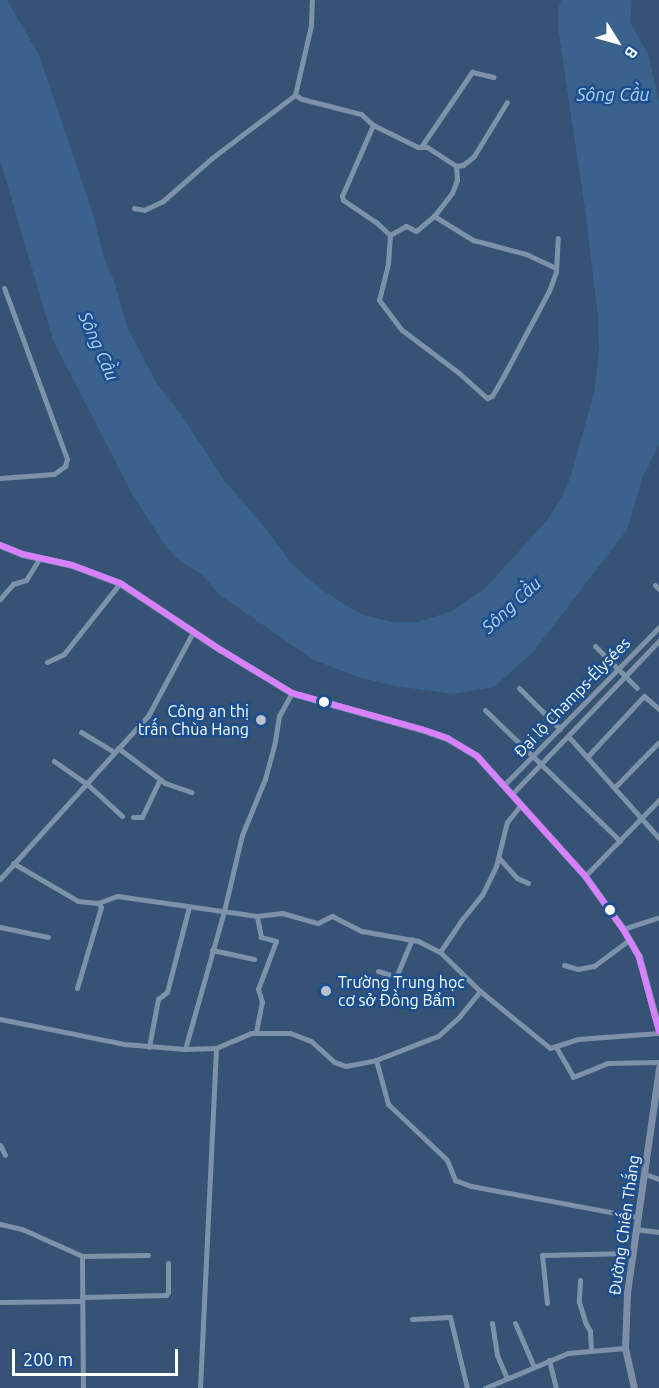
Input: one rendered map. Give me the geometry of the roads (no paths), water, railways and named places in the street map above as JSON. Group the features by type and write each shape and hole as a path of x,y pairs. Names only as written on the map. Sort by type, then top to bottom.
{"main road":[{"path":"0,545 40,558 72,565 120,583 292,693 447,738 477,756 585,876 623,929 646,979 659,1032"},
{"name":"Đường Chiến Thắng","path":"634,1388 625,1348 627,1293 659,1066"}],"street":[{"path":"134,208 144,210 163,201 212,158 259,125 295,95 310,25 312,0"},
{"path":"421,147 472,72 493,77"},
{"path":"295,95 302,99 361,114 373,125 421,147 427,147 456,166 463,165 474,156 507,102"},
{"path":"373,125 342,198 359,213 379,224 390,235 388,264 379,297 380,303 402,330 459,373 487,398 492,396 549,291 556,268 558,238"},
{"path":"390,235 406,226 416,231 434,216 452,193 457,180 456,166"},
{"path":"434,216 466,237 526,254 556,268"},
{"path":"0,478 54,474 65,466 66,459 4,288"},
{"path":"0,599 12,584 26,580 40,558"},
{"path":"47,663 64,654 120,583"},
{"name":"Đại lộ Champs-Élysées","path":"504,785 659,627"},
{"path":"0,879 151,711 194,632"},
{"name":"Đại lộ Champs-Élysées","path":"513,794 659,641"},
{"path":"595,646 637,688"},
{"path":"519,688 560,729"},
{"path":"185,1049 224,911 242,835 265,779 279,716 292,693"},
{"path":"588,756 644,696 659,709"},
{"path":"485,710 620,841"},
{"path":"81,732 116,750 173,788 191,792"},
{"path":"568,736 659,838"},
{"path":"615,788 658,743"},
{"path":"54,762 86,783 122,816"},
{"path":"133,817 142,817 160,779"},
{"path":"585,876 659,801"},
{"path":"440,952 482,895 499,858 507,822 521,805"},
{"path":"499,858 517,878 528,884"},
{"path":"13,863 69,897 98,903 117,896 257,916 282,913 318,922 332,916 362,932 412,939 440,952 480,991 517,1018 545,1046 556,1047 578,1039 659,1032"},
{"path":"77,988 101,907 98,903"},
{"path":"148,1047 158,999 167,992 189,907"},
{"path":"256,1032 262,1002 258,989 276,941 260,935 257,916"},
{"path":"623,929 659,917"},
{"path":"0,927 48,937"},
{"path":"378,971 396,977 412,939"},
{"path":"564,965 578,969 594,966 629,940"},
{"path":"212,950 254,959"},
{"path":"0,1018 148,1047 216,1048 240,1036 256,1032 301,1036 334,1062 346,1066 376,1060 438,1036 459,1017 480,991"},
{"path":"556,1047 573,1077 607,1063 659,1062"},
{"path":"200,1388 216,1048"},
{"path":"376,1060 388,1104 447,1160 455,1180 471,1186 636,1217"},
{"path":"0,1145 5,1155"},
{"path":"645,1174 659,1179"},
{"path":"0,1224 22,1229 82,1256 148,1255"},
{"path":"635,1229 659,1232"},
{"path":"547,1303 542,1255 631,1253"},
{"path":"82,1256 83,1388"},
{"path":"0,1302 166,1294 168,1292 168,1263"},
{"path":"580,1280 579,1302 590,1331 591,1349"},
{"path":"412,1319 450,1317 467,1388"},
{"path":"492,1323 497,1355 507,1378"},
{"path":"515,1323 534,1367"},
{"path":"485,1388 567,1353 591,1349 625,1348"},
{"path":"549,1360 556,1388"}],"water":[{"name":"Sông Cầu","path":"0,0 7,0 39,55 93,214 105,261 114,280 127,327 157,384 181,414 224,480 267,530 291,563 318,587 364,615 392,622 418,622 452,611 484,589 546,522 562,497 570,478 594,393 599,352 598,317 585,209 558,28 558,11 561,0 632,0 630,22 648,54 659,102 659,445 642,479 627,530 533,652 494,687 454,694 395,686 358,677 314,660 221,596 202,575 176,558 166,547 132,494 53,340 0,160"}],"place":[{"name":"Công an thị trấn Chùa Hang","path":"261,720"},
{"name":"Trường Trung học cơ sở Đồng Bẩm","path":"326,991"}]}
